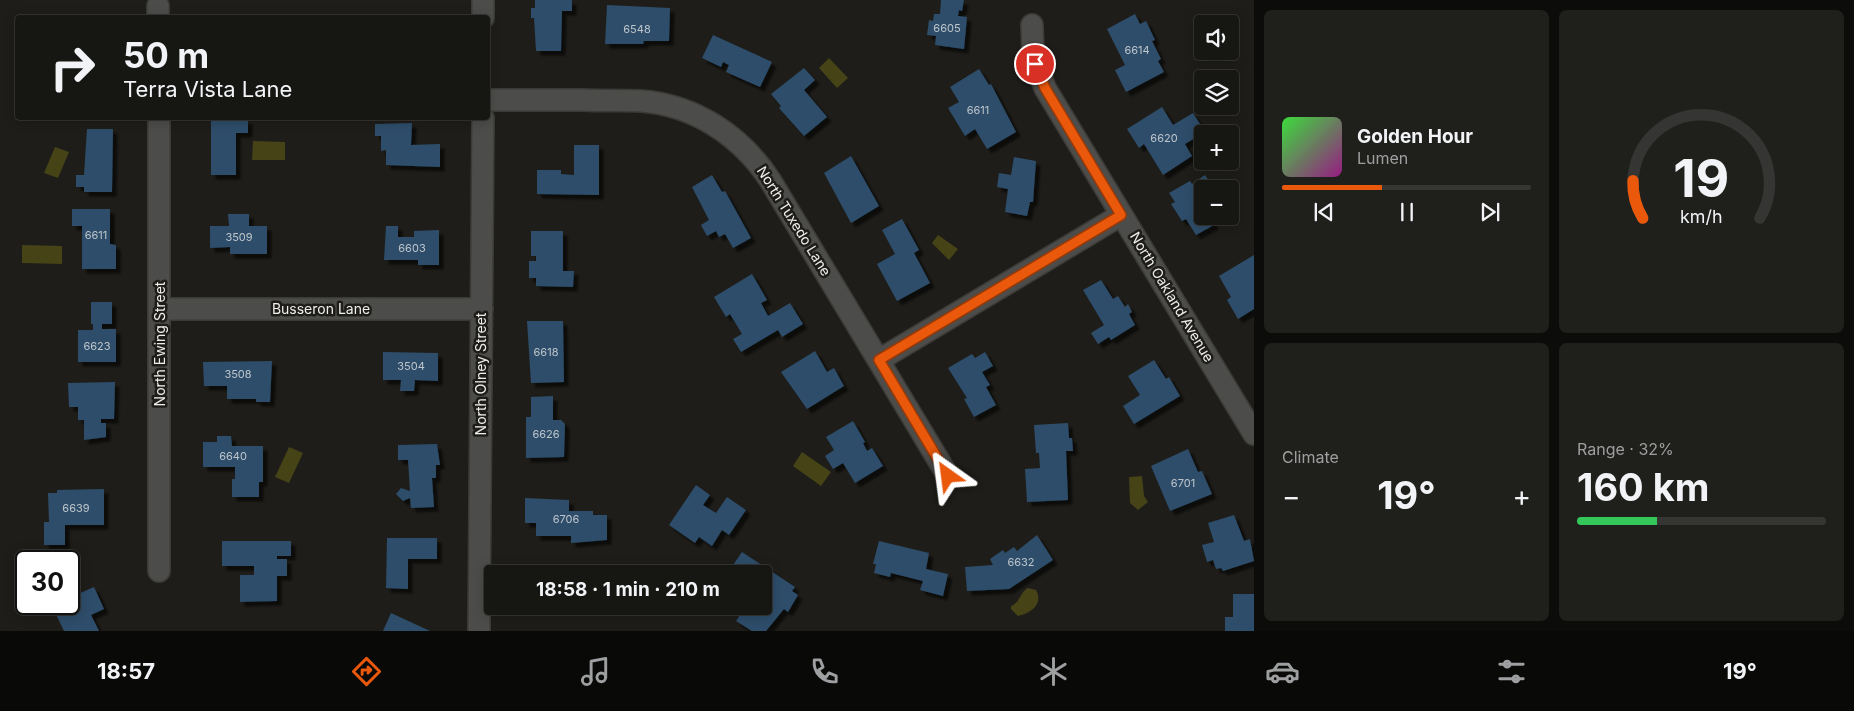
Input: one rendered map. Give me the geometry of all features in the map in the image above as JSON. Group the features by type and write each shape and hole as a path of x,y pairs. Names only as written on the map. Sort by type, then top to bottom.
{"street":[{"path":"483,0 483,15"},
{"name":"North Oakland Avenue","path":"1032,25 1033,55 1042,82 1254,434"},
{"name":"North Tuxedo Lane","path":"490,100 642,101 669,106 695,114 727,132 748,151 770,180 948,476"},
{"name":"North Ewing Street","path":"158,571 159,120"},
{"name":"North Olney Street","path":"483,120 482,309 486,565"},
{"path":"879,360 1121,215"},
{"name":"Busseron Lane","path":"160,308 482,309"},
{"name":"North Olney Street","path":"479,631 484,607"}],"shaded area":[{"path":"829,58 848,78 837,88 819,68"},
{"path":"253,141 285,142 285,160 252,160"},
{"path":"55,147 69,152 58,178 44,173"},
{"path":"938,235 958,249 949,260 932,243"},
{"path":"22,245 62,246 62,264 22,263"},
{"path":"289,447 303,453 289,483 275,477"},
{"path":"802,452 831,472 821,486 793,466"},
{"path":"1142,476 1144,496 1148,502 1138,510 1130,503 1129,477"},
{"path":"1028,588 1036,590 1038,595 1037,604 1031,611 1018,616 1011,609 1011,606"}],"building":[{"path":"535,0 572,0 572,11 562,11 561,51 536,51 534,18 531,18 531,8 535,8"},
{"path":"941,0 964,0 962,11 959,10 958,16 967,17 964,49 935,45 936,36 927,35 929,20 933,21 934,14 940,14"},
{"path":"607,5 670,8 669,41 644,41 643,44 605,44"},
{"path":"1135,14 1140,24 1146,21 1155,40 1152,41 1161,59 1158,61 1164,72 1126,92 1115,70 1125,65 1107,29"},
{"path":"713,35 772,62 760,87 726,72 729,65 723,62 721,67 702,58"},
{"path":"804,68 815,80 804,90 827,117 804,136 779,108 781,106 771,94"},
{"path":"979,69 989,85 991,84 1016,132 987,149 975,129 965,136 948,108 959,102 950,87"},
{"path":"1162,107 1173,125 1193,113 1201,125 1194,125 1194,139 1185,144 1192,156 1163,175 1144,144 1139,148 1127,129"},
{"path":"211,120 248,120 248,133 236,133 236,175 211,175"},
{"path":"412,123 411,145 440,144 440,167 386,165 386,150 381,151 381,136 375,136 375,124"},
{"path":"87,129 113,129 112,192 84,192 84,187 76,187 76,175 84,175"},
{"path":"574,145 599,145 599,195 537,194 537,170 561,170 561,174 574,175"},
{"path":"851,156 879,206 851,223 824,173"},
{"path":"1014,157 1036,161 1033,202 1030,202 1027,216 1005,212 1008,189 997,187 999,173 1011,175"},
{"path":"712,175 722,192 725,191 751,238 733,248 725,234 719,237 716,231 707,236 701,225 709,220 692,187"},
{"path":"1205,175 1208,180 1198,180"},
{"path":"1190,181 1192,184 1194,183 1194,225 1214,225 1196,235 1186,219 1182,221 1171,204 1175,202 1169,193"},
{"path":"72,209 110,209 110,244 116,245 116,269 82,269 82,226 72,226"},
{"path":"228,214 249,214 249,226 267,226 267,254 230,254 230,247 210,248 210,226 229,226"},
{"path":"902,219 919,250 914,253 930,283 897,301 877,264 895,254 882,230"},
{"path":"386,226 398,226 398,237 414,237 414,231 439,230 439,265 418,265 418,260 384,260"},
{"path":"531,231 563,231 563,271 574,271 573,287 536,286 536,278 529,278 529,261 536,261 536,256 531,256"},
{"path":"1254,255 1254,309 1238,319 1227,300 1231,297 1219,276"},
{"path":"752,274 767,300 761,303 768,316 790,303 803,324 782,337 778,330 741,352 733,339 742,334 730,314 726,317 714,297"},
{"path":"1101,280 1113,299 1118,296 1125,307 1128,304 1132,312 1129,314 1135,325 1111,340 1109,337 1098,344 1091,333 1104,325 1083,290"},
{"path":"91,302 112,302 112,324 102,324 102,329 116,329 116,362 78,362 78,330 93,330 93,324 91,324"},
{"path":"527,321 563,321 564,382 531,383"},
{"path":"815,351 827,372 834,368 844,386 807,409 781,372"},
{"path":"383,352 438,353 438,381 415,380 414,391 400,391 401,380 383,380"},
{"path":"985,352 993,366 982,372 990,385 986,387 996,405 974,417 964,399 967,398 948,368 972,354 975,358"},
{"path":"1154,360 1166,379 1169,377 1180,396 1134,424 1123,406 1140,395 1128,376"},
{"path":"272,361 270,402 256,402 256,399 227,399 227,386 204,386 203,362"},
{"path":"115,382 114,419 101,419 101,423 106,423 106,437 84,440 84,420 78,420 78,407 69,407 68,383"},
{"path":"553,396 553,420 561,420 565,424 564,457 526,458 526,417 531,417 531,397"},
{"path":"853,421 865,442 863,443 867,451 872,448 883,466 855,483 843,463 833,469 825,456 834,450 826,437"},
{"path":"1068,423 1069,438 1072,438 1073,451 1066,451 1068,500 1027,502 1025,469 1040,468 1039,453 1036,453 1034,425"},
{"path":"217,436 231,436 232,446 263,446 263,482 259,482 259,497 232,497 232,479 235,479 235,467 203,467 203,442 217,442"},
{"path":"437,444 440,465 436,465 436,478 432,478 434,507 411,508 410,498 403,501 396,494 401,488 410,491 408,460 398,460 398,445"},
{"path":"1188,449 1198,472 1202,471 1212,494 1170,511 1151,466"},
{"path":"696,485 710,495 703,505 716,513 727,497 746,510 729,535 722,530 712,546 699,537 695,543 669,525"},
{"path":"104,489 104,525 65,525 65,545 44,545 44,522 49,522 48,493 57,493 57,490"},
{"path":"525,498 569,500 569,511 593,511 593,515 607,515 607,540 571,543 571,536 536,536 536,523 525,523"},
{"path":"1234,515 1244,541 1250,539 1254,561 1223,571 1221,568 1216,569 1213,560 1207,562 1202,545 1214,542 1208,523"},
{"path":"1037,535 1053,560 1009,589 967,591 965,567 993,565 990,559 1003,550 1005,553 1014,547 1017,551"},
{"path":"387,538 437,538 437,559 408,559 408,589 386,588"},
{"path":"222,541 291,541 291,556 277,556 277,559 287,559 287,576 277,576 277,601 240,602 240,575 254,575 254,566 222,566"},
{"path":"879,541 929,553 926,569 948,574 943,596 920,590 923,581 891,573 890,577 874,573 876,564 873,564"},
{"path":"742,552 762,565 733,565"},
{"path":"772,572 795,587 792,591 798,595 788,612 784,609 766,631 752,631 736,621 740,615 772,615"},
{"path":"94,587 104,609 91,615 99,631 64,631 56,615 80,615 80,593"},
{"path":"1233,594 1254,594 1254,631 1225,631 1225,617 1233,617"},
{"path":"391,613 430,631 383,631"}],"route":[{"path":"948,476 879,360 1121,215 1045,88 1035,64"}]}
